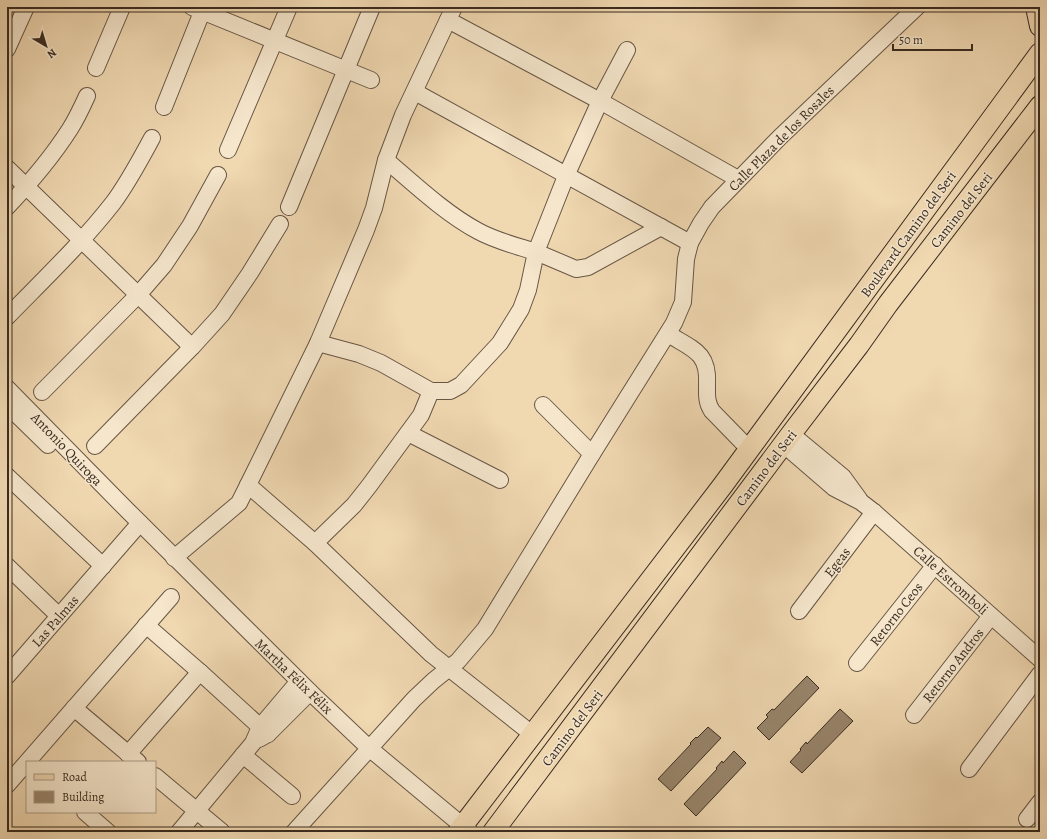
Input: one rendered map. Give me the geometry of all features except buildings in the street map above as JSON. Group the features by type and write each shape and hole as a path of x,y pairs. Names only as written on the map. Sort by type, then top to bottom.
{"main road":[{"path":"1036,7 1040,26"},
{"name":"Boulevard Camino del Seri","path":"775,415 1040,53"},
{"name":"Camino del Seri","path":"493,832 859,345 888,304 1040,106"},
{"path":"888,304 900,277 943,222 947,212 944,202 935,197"},
{"name":"Camino del Seri","path":"464,830 532,734 775,415"}],"street":[{"path":"7,49 26,7"},
{"path":"96,68 122,7"},
{"path":"228,150 289,7"},
{"path":"289,207 372,7"},
{"name":"Calle Plaza de los Rosales","path":"294,832 423,690 450,668 485,629 680,313 683,302 686,259 690,243 701,222 712,207 738,179 917,7"},
{"path":"164,106 200,8 274,41 371,80"},
{"path":"174,558 238,503 248,485 318,343 366,230 374,208 386,160 403,115 451,14 738,179"},
{"path":"318,343 359,354 381,363 431,391 450,391 461,385 500,344 521,309 528,290 536,252 566,176 600,101 626,50"},
{"path":"414,92 690,243"},
{"path":"7,207 27,187 52,155 71,127 87,96"},
{"path":"7,317 82,240 113,203 135,170 152,138"},
{"path":"386,160 443,207 478,231 509,244 536,252 576,268 588,267 661,227"},
{"path":"7,168 192,347"},
{"path":"42,392 138,295 164,264 190,226 218,175"},
{"path":"95,446 192,347 222,314 250,274 280,224"},
{"path":"668,334 696,352 705,360 708,372 706,396 708,404 712,411 749,449"},
{"name":"Antonio Quiroga","path":"7,388 128,511"},
{"path":"315,543 354,505 369,486 424,409 431,391"},
{"path":"7,405 83,479 128,511"},
{"path":"543,405 592,454"},
{"path":"408,433 500,480"},
{"name":"Calle Estromboli","path":"787,439 935,565 1040,659"},
{"path":"7,476 103,566"},
{"path":"248,485 315,543 416,641 532,734"},
{"name":"Martha Félix Félix","path":"128,511 304,687 369,748 464,830"},
{"name":"Egeas","path":"799,611 874,512"},
{"name":"Las Palmas","path":"7,676 140,523"},
{"name":"Retorno Ceos","path":"857,662 935,565"},
{"path":"9,571 59,616"},
{"path":"29,761 171,597"},
{"name":"Retorno Andros","path":"914,715 991,616"},
{"path":"146,626 264,730"},
{"path":"74,708 133,758 200,672"},
{"path":"969,769 1040,674"},
{"path":"179,832 264,730 304,687"},
{"path":"248,749 292,796"},
{"path":"7,785 26,764"},
{"path":"156,777 222,832"},
{"path":"1027,819 1040,802"},
{"path":"86,813 108,832"}]}
